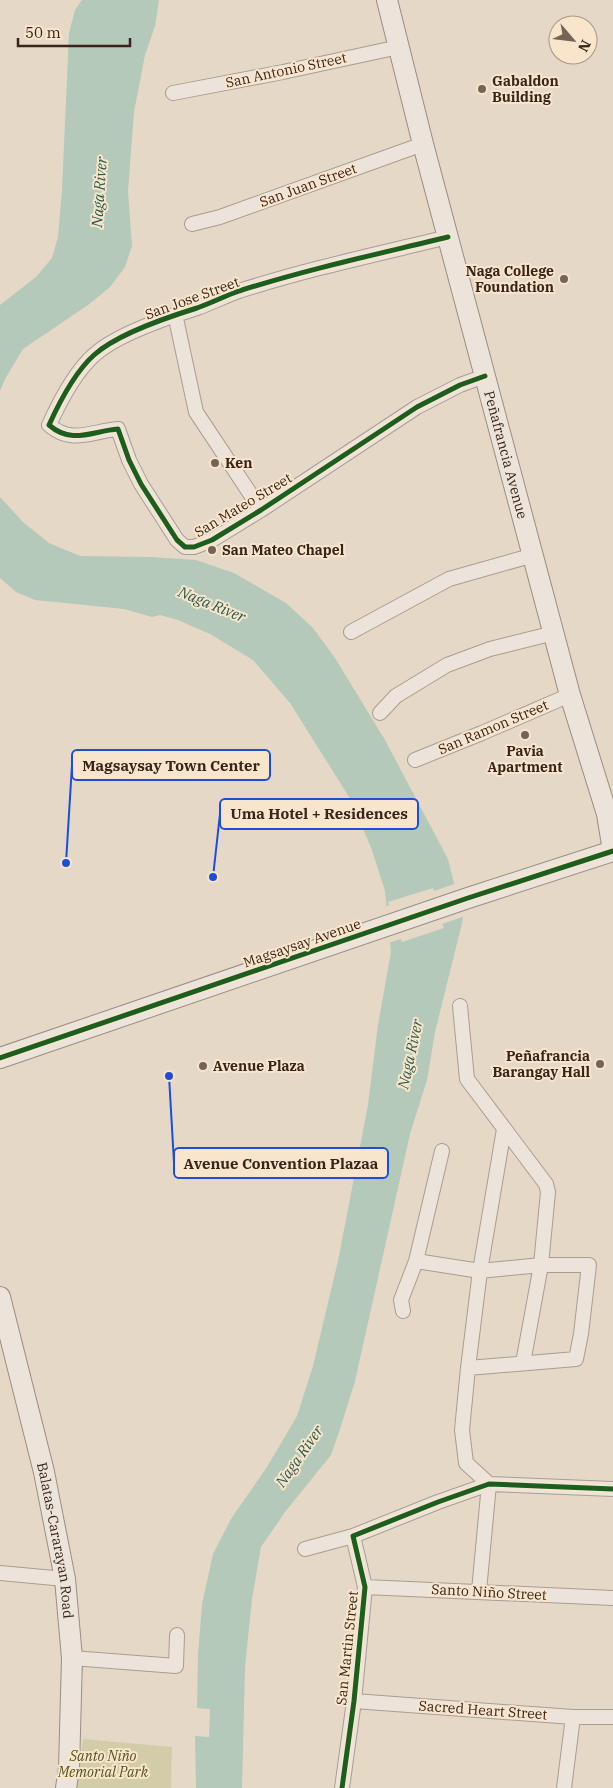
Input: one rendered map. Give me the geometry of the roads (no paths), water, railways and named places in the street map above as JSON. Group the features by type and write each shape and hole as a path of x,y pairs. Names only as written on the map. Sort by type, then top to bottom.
{"main road":[{"name":"Peñafrancia Avenue","path":"386,0 570,695 607,814 613,851"},
{"name":"Magsaysay Avenue","path":"0,1058 468,898 613,851"},
{"name":"Balatas-Cararayan Road","path":"0,1297 6,1344 44,1472 65,1579 72,1658 69,1768 66,1788"}],"street":[{"name":"San Antonio Street","path":"173,92 283,72 399,46"},
{"name":"San Juan Street","path":"192,224 220,217 423,144"},
{"name":"San Jose Street","path":"55,430 49,425 80,370 94,354 112,343 174,314 198,308 238,292 314,270 448,237"},
{"path":"174,314 196,412 261,510"},
{"name":"San Mateo Street","path":"55,430 70,436 91,435 118,429 129,460 141,484 177,540 184,547 194,547 212,540 261,510 417,407 460,385 485,376"},
{"path":"351,632 449,579 534,555"},
{"path":"380,713 396,696 447,664 490,649 554,633"},
{"name":"San Ramon Street","path":"416,760 570,695"},
{"path":"460,1006 467,1079 546,1184 548,1192 541,1265 523,1363"},
{"path":"489,1484 466,1463 462,1430 480,1271 504,1129"},
{"path":"403,1312 401,1300 416,1261 442,1151"},
{"path":"416,1261 480,1271 541,1265 589,1265 581,1334 576,1359 468,1368"},
{"path":"479,1591 489,1484"},
{"path":"305,1549 353,1536 489,1484 613,1489"},
{"name":"San Martin Street","path":"342,1788 354,1701 365,1587 353,1536"},
{"path":"0,1573 65,1579"},
{"name":"Santo Niño Street","path":"365,1587 613,1598"},
{"path":"72,1658 176,1666 177,1635"},
{"name":"Sacred Heart Street","path":"354,1701 573,1717 613,1717"},
{"path":"564,1788 573,1717"}],"water":[{"name":"Naga River","path":"82,0 159,0 155,26 145,55 134,112 128,191 132,246 125,267 110,287 88,305 23,349 0,391 0,305 36,277 52,258 58,237 69,33 75,10"},
{"name":"Naga River","path":"0,497 24,523 49,543 80,556 196,560 234,573 286,603 313,628 335,658 385,740 448,859 463,919 435,1032 427,1080 410,1134 355,1381 341,1426 331,1455 285,1512 261,1547 252,1599 245,1667 242,1788 196,1788 195,1736 209,1737 210,1709 197,1708 198,1655 202,1604 213,1554 231,1519 267,1467 297,1416 313,1366 338,1261 368,1105 378,1025 391,952 385,891 372,850 351,800 290,703 253,660 210,634 178,620 160,615 152,617 124,609 35,600 16,592 0,578"}],"place":[{"name":"Gabaldon Building","path":"482,89"},
{"name":"Naga College Foundation","path":"564,279"},
{"name":"Ken","path":"215,463"},
{"name":"San Mateo Chapel","path":"212,550"},
{"name":"Pavia Apartment","path":"525,735"},
{"name":"Magsaysay Town Center","path":"66,863"},
{"name":"Uma Hotel + Residences","path":"213,877"},
{"name":"Peñafrancia Barangay Hall","path":"600,1064"},
{"name":"Avenue Plaza","path":"203,1066"},
{"name":"Avenue Convention Plazaa","path":"169,1076"}],"park label":[{"name":"Santo Niño Memorial Park","path":"103,1764"}]}
